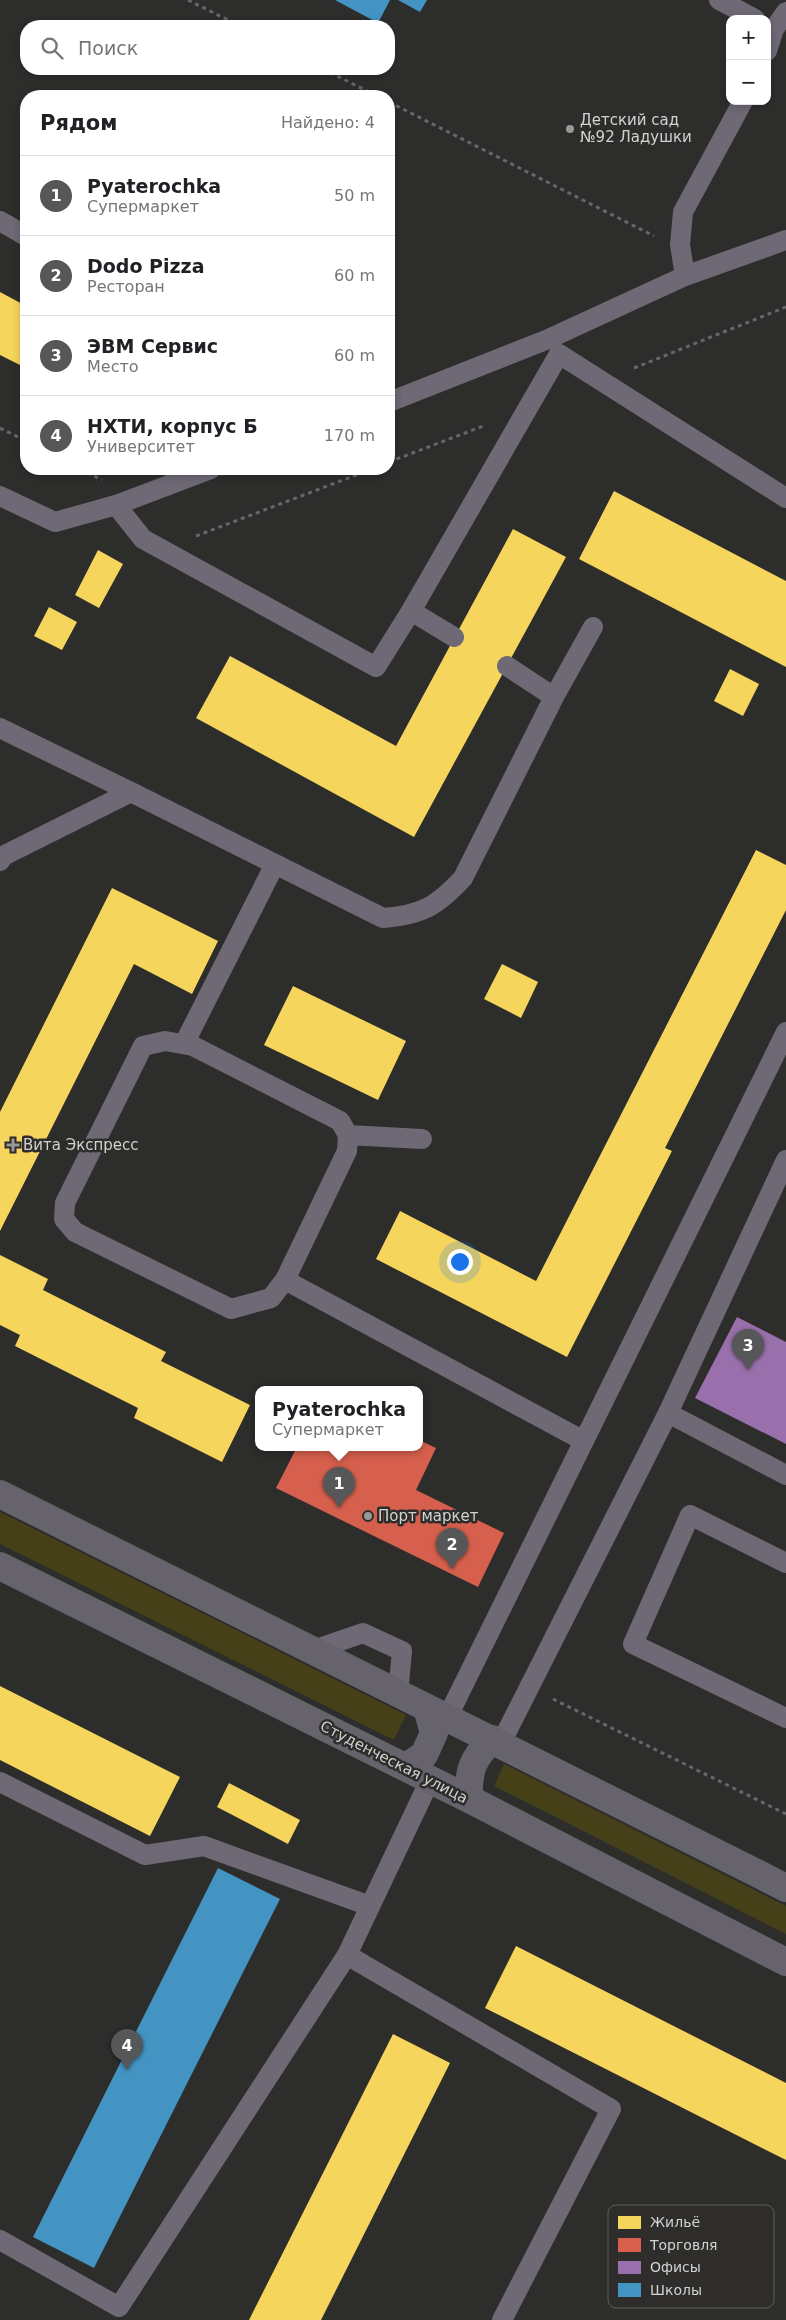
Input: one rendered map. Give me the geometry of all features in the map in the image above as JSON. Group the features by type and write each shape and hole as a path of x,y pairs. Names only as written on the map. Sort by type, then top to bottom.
{"main road":[{"path":"0,1494 786,1888"},
{"name":"Студенческая улица","path":"0,1566 470,1799 786,1962"},
{"path":"406,1767 424,1755 434,1733 437,1713"},
{"path":"470,1799 468,1780 477,1753 496,1741"}],"lane":[{"path":"719,0 747,15"},
{"path":"771,27 786,12"},
{"path":"685,276 680,245 683,212 741,105"},
{"path":"0,221 20,233"},
{"path":"395,400 553,347 685,276 786,240"},
{"path":"553,347 786,498"},
{"path":"116,505 143,538 376,667 411,611 553,347"},
{"path":"0,496 55,522 116,505 195,475"},
{"path":"411,611 454,637"},
{"path":"0,728 383,918 409,916 443,899 463,878 554,697 593,627"},
{"path":"507,666 554,697"},
{"path":"0,861 3,856 131,792"},
{"path":"184,1044 275,864"},
{"path":"437,1713 584,1441 786,1032"},
{"path":"165,1041 184,1044 193,1046 340,1121 348,1135 347,1151 285,1280 272,1298 231,1309 75,1232 64,1219 65,1203 143,1046 165,1041"},
{"path":"348,1135 422,1138"},
{"path":"496,1741 529,1687 668,1413 786,1160"},
{"path":"285,1280 584,1441"},
{"path":"668,1413 786,1475"},
{"path":"786,1563 690,1515 633,1644 786,1718"},
{"path":"310,1650 363,1633 402,1651 398,1694"},
{"path":"0,2240 119,2307 346,1956 430,1780"},
{"path":"0,1782 146,1855 204,1846 370,1906"},
{"path":"346,1956 611,2108 502,2320"}],"path":[{"path":"188,0 228,20"},
{"path":"335,75 365,90"},
{"path":"395,105 646,234 680,245"},
{"path":"0,428 20,438"},
{"path":"162,549 356,475"},
{"path":"529,1687 786,1814"}],"shaded area":[{"path":"0,1512 406,1715 394,1740 0,1544"},
{"path":"504,1764 786,1906 786,1934 494,1786"}],"building: Жильё":[{"path":"0,292 20,303 20,365 0,355"},
{"path":"614,491 786,581 786,667 579,559"},
{"path":"513,529 566,557 414,837 196,718 230,656 396,746"},
{"path":"98,550 123,564 99,608 75,595"},
{"path":"49,607 77,622 62,650 34,636"},
{"path":"730,669 759,684 743,716 714,701"},
{"path":"756,850 786,865 786,910 665,1148 672,1151 567,1357 376,1259 400,1211 536,1281"},
{"path":"112,888 218,941 192,994 134,964 0,1231 0,1112"},
{"path":"502,964 538,982 521,1018 484,999"},
{"path":"293,986 406,1041 378,1100 264,1045"},
{"path":"0,1255 48,1279 43,1290 166,1352 161,1361 250,1405 222,1462 134,1418 138,1408 15,1346 20,1335 0,1325"},
{"path":"0,1686 180,1777 150,1836 0,1760"},
{"path":"229,1783 300,1820 288,1844 217,1807"},
{"path":"516,1946 786,2083 786,2160 485,2008"},
{"path":"393,2034 450,2063 321,2320 249,2320"}],"building: Торговля":[{"path":"423,1442 436,1448 416,1490 504,1533 478,1587 276,1488 295,1451 423,1451"}],"building: Офисы":[{"path":"737,1317 786,1342 786,1444 695,1398"}],"building: Школы":[{"path":"335,0 390,0 380,20 372,20"},
{"path":"398,0 427,0 420,12"},
{"path":"218,1868 280,1899 94,2268 33,2237"}],"place":[{"name":"Детский сад №92 Ладушки","path":"570,129"},
{"name":"Вита Экспресс","path":"13,1145"},
{"name":"ЭВМ Сервис","path":"748,1370"},
{"name":"Pyaterochka","path":"339,1508"},
{"name":"Порт маркет","path":"368,1516"},
{"name":"Dodo Pizza","path":"452,1569"},
{"name":"НХТИ, корпус Б","path":"127,2070"}]}
